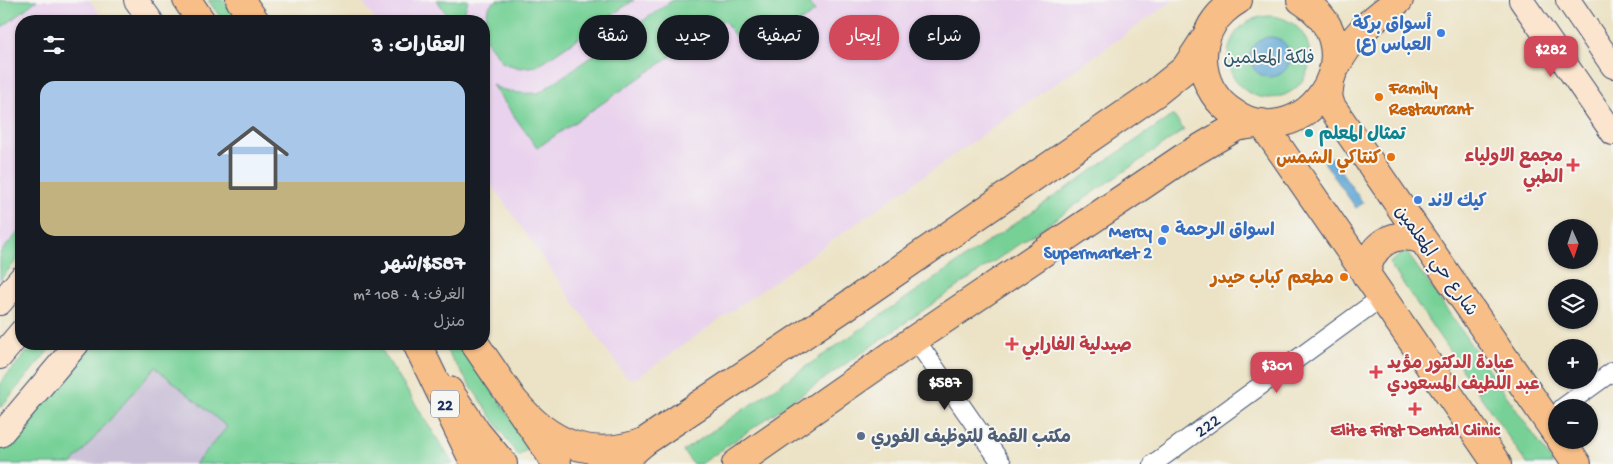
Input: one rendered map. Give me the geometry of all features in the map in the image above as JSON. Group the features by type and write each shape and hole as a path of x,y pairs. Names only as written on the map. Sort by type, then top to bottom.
{"main road":[{"path":"187,0 197,15"},
{"path":"240,0 250,15"},
{"path":"618,464 644,442 851,303 1154,94 1185,69 1217,17 1238,0"},
{"name":"شارع حي المعلمين","path":"1300,0 1316,12 1328,29 1334,50 1332,77 1328,96 1331,106 1423,240 1548,411"},
{"path":"750,460 915,339 1183,158 1236,127 1248,124 1286,121 1308,111 1317,103 1332,77 1341,55 1356,35 1399,0"},
{"path":"1206,37 1204,69 1211,89 1224,106 1232,112 1242,118 1262,123 1366,274 1489,461"},
{"path":"1366,274 1370,257 1381,244 1389,239 1406,236 1423,240"},
{"name":"22","path":"420,350 475,464"},
{"path":"421,350 477,433 503,464"},
{"path":"479,350 557,464"},
{"path":"515,402 532,422 554,438 579,447 607,450 626,448 644,442"},
{"name":"شارع حي المعلمين","path":"1570,449 1577,464"}],"street":[{"path":"136,0 147,15"},
{"path":"1521,0 1613,134"},
{"path":"1568,0 1613,66"},
{"path":"0,303 15,285"},
{"name":"222","path":"1153,464 1382,298"},
{"path":"0,357 15,339"},
{"path":"915,339 1002,464"},
{"path":"0,435 69,350"},
{"path":"1582,399 1613,371"}],"shaded area":[{"path":"37,0 90,0 100,15 18,15"},
{"path":"361,0 1174,0 638,377 630,379 623,373 490,183 490,15 372,15"},
{"path":"15,17 15,236 0,253 0,29"},
{"path":"170,350 182,350 313,464 72,464"}],"green space":[{"path":"0,0 37,0 18,15 15,15 15,17 0,29"},
{"path":"208,0 224,0 235,15 219,15"},
{"path":"437,0 468,0 464,15 447,15"},
{"path":"497,0 634,0 612,15 579,15 579,37 537,66 520,68 503,63 490,45 490,15 486,15 490,5"},
{"path":"673,0 807,0 815,12 810,15 739,15 739,42 729,27 729,15 657,15 657,60 666,60 537,148 492,85 503,90 539,93 587,60 647,60 647,18"},
{"name":"فلكة المعلمين","path":"1269,16 1285,19 1298,28 1307,41 1310,57 1307,73 1298,86 1285,95 1269,98 1253,95 1240,86 1231,73 1228,57 1231,41 1240,28 1253,19"},
{"path":"1173,115 1184,130 701,464 693,464 683,451"},
{"path":"15,236 15,262 0,280 0,253"},
{"path":"1406,251 1554,464 1527,464 1389,263"},
{"path":"29,350 49,350 0,408 0,383"},
{"path":"80,350 382,350 453,464 195,464 227,427 155,367 72,464 0,464 0,444"},
{"path":"446,350 464,350 531,447 518,456"}],"water":[{"path":"1274,37 1281,40 1287,46 1290,57 1289,65 1281,74 1274,77 1266,77 1259,74 1251,65 1250,53 1253,46 1262,38"},
{"path":"1331,157 1363,203 1356,208 1324,162"}],"place":[{"name":"أسواق بركة العباس (ع)","path":"1441,33"},
{"name":"Family Restaurant","path":"1379,97"},
{"name":"تمثال المعلم","path":"1309,133"},
{"name":"كنتاكي الشمس","path":"1391,157"},
{"name":"مجمع الاولياء الطبي","path":"1573,165"},
{"name":"كيك لاند","path":"1418,200"},
{"name":"اسواق الرحمة","path":"1165,229"},
{"name":"Mercy Supermarket 2","path":"1162,241"},
{"name":"مطعم كباب حيدر","path":"1344,277"},
{"name":"صيدلية الفارابي","path":"1012,344"},
{"name":"عيادة الدكتور مؤيد عبد اللطيف المسعودي","path":"1376,372"},
{"name":"Elite First Dental Clinic","path":"1415,409"},
{"name":"مكتب القمة للتوظيف الفوري","path":"861,436"}]}
